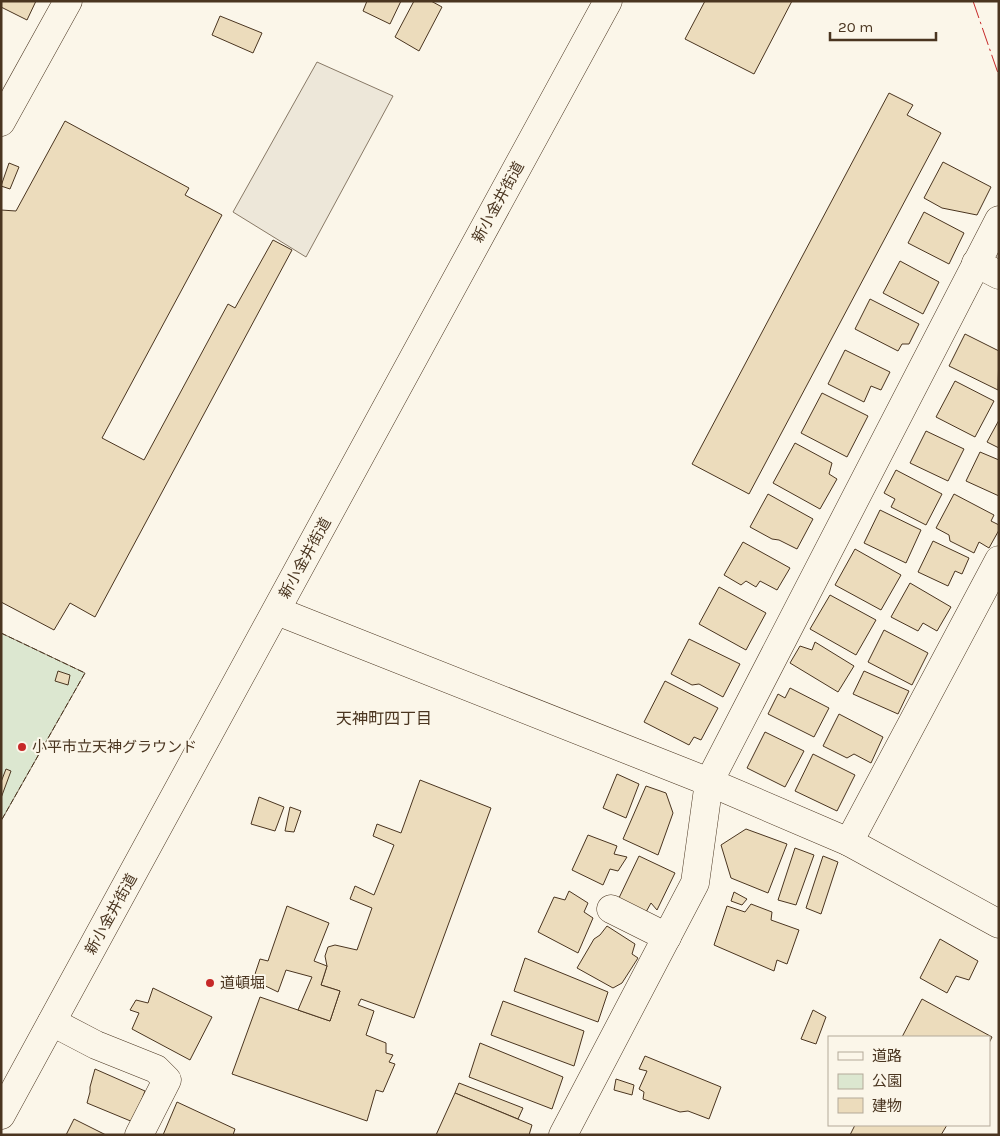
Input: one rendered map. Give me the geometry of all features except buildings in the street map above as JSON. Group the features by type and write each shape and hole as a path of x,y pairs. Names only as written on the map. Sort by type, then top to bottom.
{"street":[{"path":"1,122 68,1"},
{"name":"新小金井街道","path":"1,1115 608,1"},
{"path":"563,1135 695,882 709,782 987,269 999,220"},
{"path":"849,842 999,560"},
{"path":"277,611 709,782 849,842 999,924"},
{"path":"611,909 667,937"},
{"path":"52,1022 96,1045 156,1069 167,1080 139,1135"}],"green space":[{"name":"小平市立天神グラウンド","path":"1,633 85,673 1,821"}],"shaded area":[{"path":"317,62 393,96 306,257 233,212"}],"fence":[{"path":"1,633 85,673 1,821"}],"power":[{"path":"973,1 999,76"}],"place":[{"name":"小平市立天神グラウンド","path":"22,747"},
{"name":"道頓堀","path":"210,983"}],"district":[{"name":"天神町四丁目","path":"384,718"}]}
